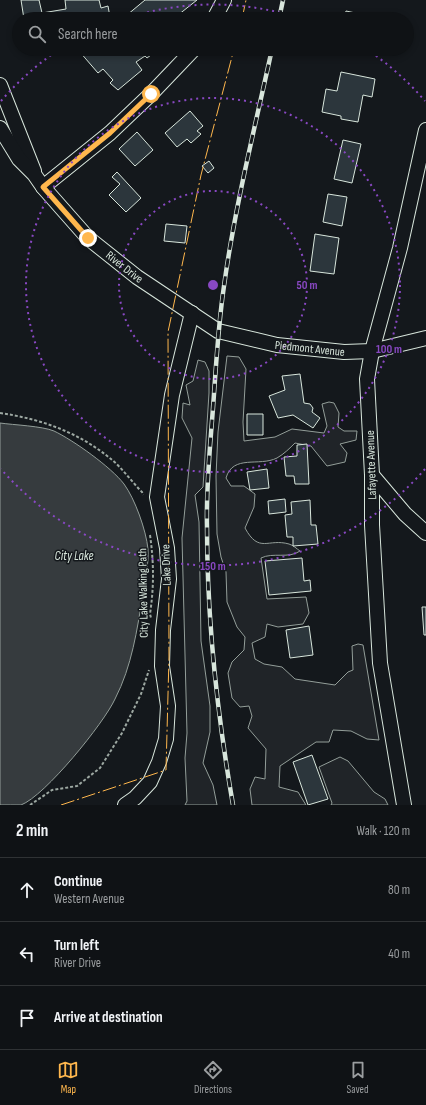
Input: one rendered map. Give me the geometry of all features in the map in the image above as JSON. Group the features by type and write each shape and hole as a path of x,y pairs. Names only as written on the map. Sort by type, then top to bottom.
{"street":[{"path":"218,12 224,0"},
{"path":"43,187 110,133 151,94 187,56"},
{"name":"River Drive","path":"0,85 13,120 30,158 34,174"},
{"name":"River Drive","path":"0,128 19,159 34,174 43,187 88,238 137,277 218,330"},
{"name":"Lafayette Avenue","path":"404,805 380,663 372,525 372,474 367,379 372,351 400,248 426,130"},
{"name":"Lake Drive","path":"125,805 135,798 150,782 159,762 166,739 168,706 162,666 163,630 169,579 167,548 157,497 172,395 192,314"},
{"name":"Piedmont Avenue","path":"218,330 277,345 344,352 372,351 426,338"},
{"path":"372,474 405,514 426,532"}],"path":[{"path":"0,413 35,420 58,427 87,442 112,459 142,492 144,500"},
{"name":"City Lake Walking Path","path":"149,529 153,557 154,586 150,614 151,621"},
{"path":"30,805 52,790 77,786 100,768 122,733 141,694 150,667"}],"shaded area":[{"path":"227,356 239,357 246,369 243,422 244,441 275,437 292,429 324,433 327,426 322,404 329,402 334,403 339,413 338,427 344,431 357,431 356,440 340,444 347,453 345,462 327,466 311,446 295,443 277,458 262,462 240,463 234,466 229,471 226,478 231,486 244,486 255,494 254,507 245,528 255,541 264,544 289,544 300,551 291,555 266,556 261,558 267,599 306,597 309,613 303,624 278,627 267,624 265,637 252,643 255,659 264,664 282,667 295,679 335,685 348,672 353,670 352,646 358,644 363,645 379,740 367,739 351,731 333,730 329,742 316,742 280,766 279,787 298,792 306,805 252,805 250,789 255,777 265,779 266,749 248,728 252,716 249,706 240,707 232,698 228,673 232,662 244,650 245,637 237,627 227,602 226,572 221,557 217,534 216,476 218,432"},
{"path":"198,360 205,362 209,371 203,487 195,495 199,522 201,641 210,706 210,732 203,763 213,785 217,805 185,805 187,801 185,758 187,733 182,538 192,438 182,418 183,403 190,405 186,385 193,381"},
{"path":"340,757 348,761 374,792 385,799 388,805 331,805 332,803 319,767"}],"water":[{"name":"City Lake","path":"0,423 49,429 81,447 101,462 118,477 128,490 136,506 148,549 147,572 133,648 126,674 115,699 87,741 73,758 44,788 21,805 0,805"}],"building":[{"path":"21,0 39,0 42,12 23,12"},
{"path":"65,0 99,0 101,8 108,6 109,12 48,12 66,9"},
{"path":"145,0 197,0 182,12 131,12"},
{"path":"83,56 145,56 136,62 142,70 118,90 110,83 113,80 103,69 98,73"},
{"path":"341,72 375,79 372,97 363,95 358,122 341,119 341,116 322,112 326,89 337,91"},
{"path":"190,111 203,126 197,131 201,134 191,143 187,139 177,147 165,133"},
{"path":"137,132 153,150 135,166 119,149"},
{"path":"343,140 361,144 352,183 334,179"},
{"path":"209,161 214,168 208,173 202,166"},
{"path":"117,172 141,198 126,212 109,195 120,184 112,177"},
{"path":"328,194 347,197 342,226 323,222"},
{"path":"166,224 187,226 185,243 164,241"},
{"path":"315,234 339,238 334,274 310,271"},
{"path":"300,374 304,403 310,404 313,408 312,412 320,418 313,428 293,415 278,418 269,396 285,390 282,376"},
{"path":"247,414 263,414 263,435 247,435"},
{"path":"307,444 309,484 295,484 294,476 286,476 284,457 297,456 297,445"},
{"path":"267,469 269,488 250,490 247,472"},
{"path":"285,499 286,512 269,514 268,501"},
{"path":"310,500 311,525 316,525 318,544 293,546 293,537 287,537 285,515 292,514 291,502"},
{"path":"302,558 304,581 310,580 311,591 269,595 265,561"},
{"path":"422,607 426,607 426,635 424,635"},
{"path":"309,626 313,655 290,658 286,630"},
{"path":"312,755 328,799 308,805 293,762"}],"railway":[{"path":"280,12 283,0"},
{"path":"233,805 222,736 211,632 207,562 208,482 217,347 224,286 240,196 270,56"}],"power":[{"path":"243,12 246,0"},
{"path":"61,805 166,770 169,657 168,332 201,175 232,56"}],"route":[{"path":"88,238 43,187 110,133 151,94"}]}
